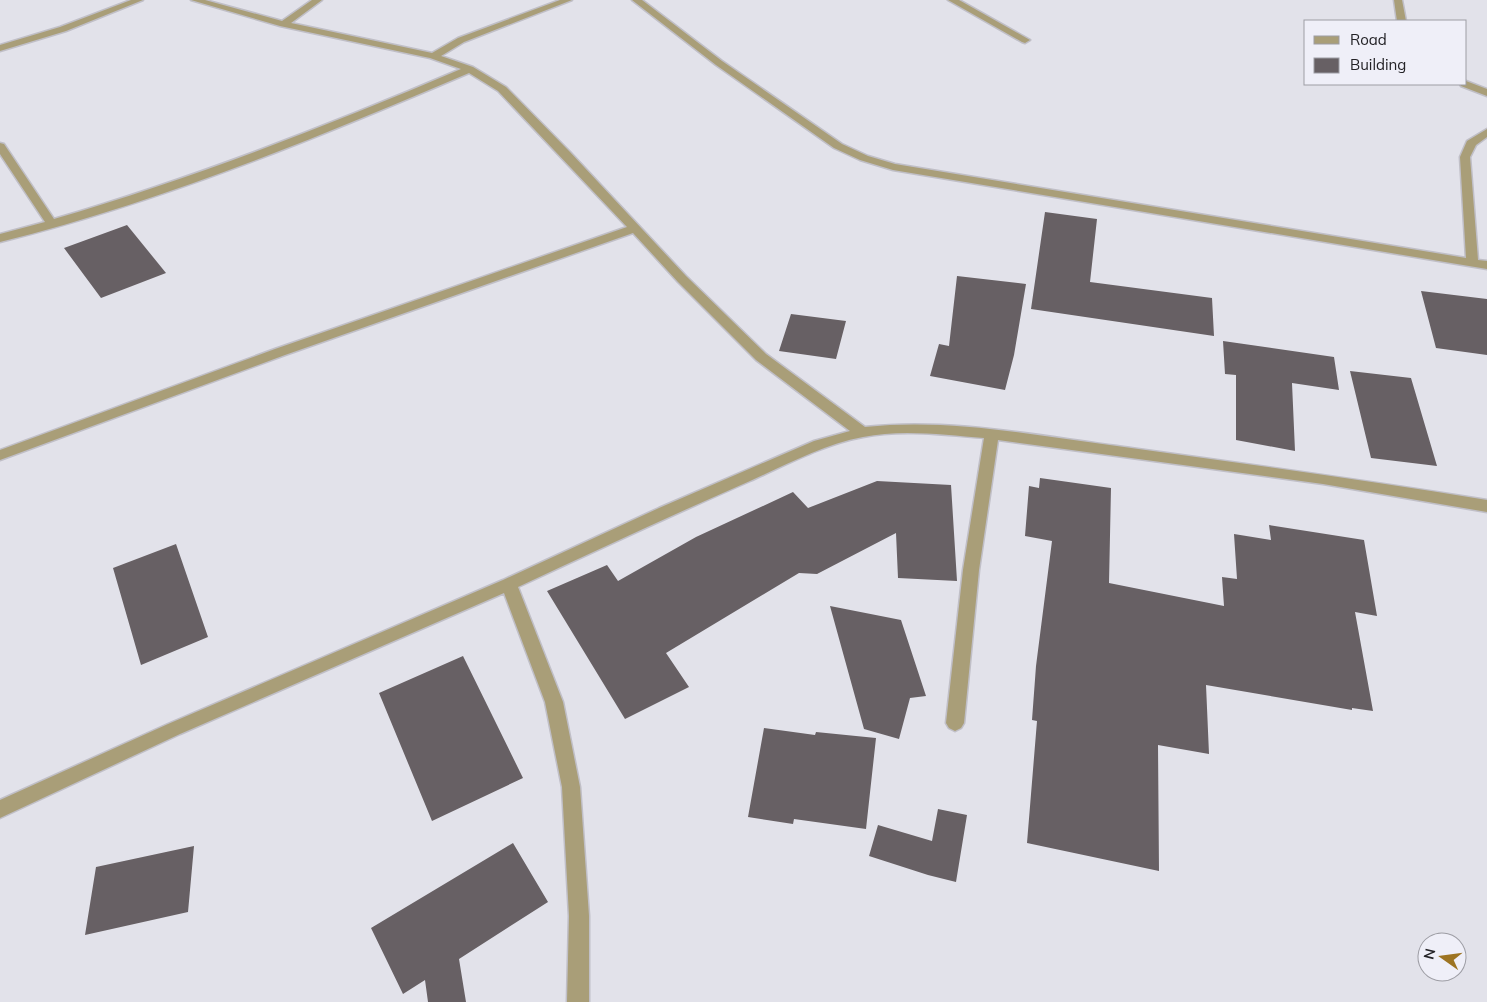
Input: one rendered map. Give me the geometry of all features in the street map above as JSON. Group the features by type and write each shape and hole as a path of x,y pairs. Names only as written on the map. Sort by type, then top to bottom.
{"street":[{"path":"0,48 63,29 139,0"},
{"path":"195,0 240,14 433,56 470,69 502,89 566,154 682,279 761,357 862,432"},
{"path":"283,24 318,0"},
{"path":"433,56 461,40 568,0"},
{"path":"636,0 718,63 838,146 864,158 893,167 1487,265"},
{"path":"952,0 1025,40"},
{"path":"1398,0 1402,20"},
{"path":"0,238 52,224 228,167 324,131 470,69"},
{"path":"1467,85 1487,93"},
{"path":"1472,263 1465,157 1471,144 1487,132"},
{"path":"0,146 52,224"},
{"path":"0,455 271,356 635,228"},
{"path":"0,809 183,725 509,584 664,512 810,449 862,432 890,428 992,434 1323,479 1487,506"},
{"path":"955,723 971,570 992,434"},
{"path":"509,584 554,702 571,786 579,916 578,1002"}],"building":[{"path":"1045,212 1097,219 1090,282 1212,298 1214,336 1031,309"},
{"path":"127,225 166,273 101,298 64,248"},
{"path":"957,276 1026,284 1014,355 1005,390 930,376 939,344 949,346"},
{"path":"1421,291 1487,299 1487,355 1436,348"},
{"path":"791,314 846,321 836,359 779,351"},
{"path":"1223,341 1334,357 1339,390 1292,383 1295,451 1236,440 1236,375 1225,374"},
{"path":"1350,371 1411,378 1437,466 1371,458"},
{"path":"1040,478 1111,488 1109,583 1224,606 1222,577 1237,579 1234,534 1271,540 1269,525 1364,540 1377,616 1355,612 1373,711 1352,708 1352,710 1206,685 1209,754 1158,745 1159,871 1027,843 1037,721 1032,720 1036,666 1052,541 1025,536 1029,486 1039,488"},
{"path":"877,481 951,485 957,581 898,578 896,533 817,574 799,573 666,653 689,687 625,719 547,591 607,565 618,581 696,537 793,492 808,508"},
{"path":"176,544 208,637 141,665 113,568"},
{"path":"830,606 901,620 926,696 910,698 899,739 864,729"},
{"path":"463,656 523,778 432,821 379,693"},
{"path":"764,728 815,735 816,732 876,738 866,829 794,819 793,824 748,817"},
{"path":"938,809 967,815 956,882 869,856 878,825 932,841"},
{"path":"513,843 548,902 459,959 466,1002 428,1002 425,980 403,994 371,928"},
{"path":"194,846 188,912 85,935 96,867"}]}
